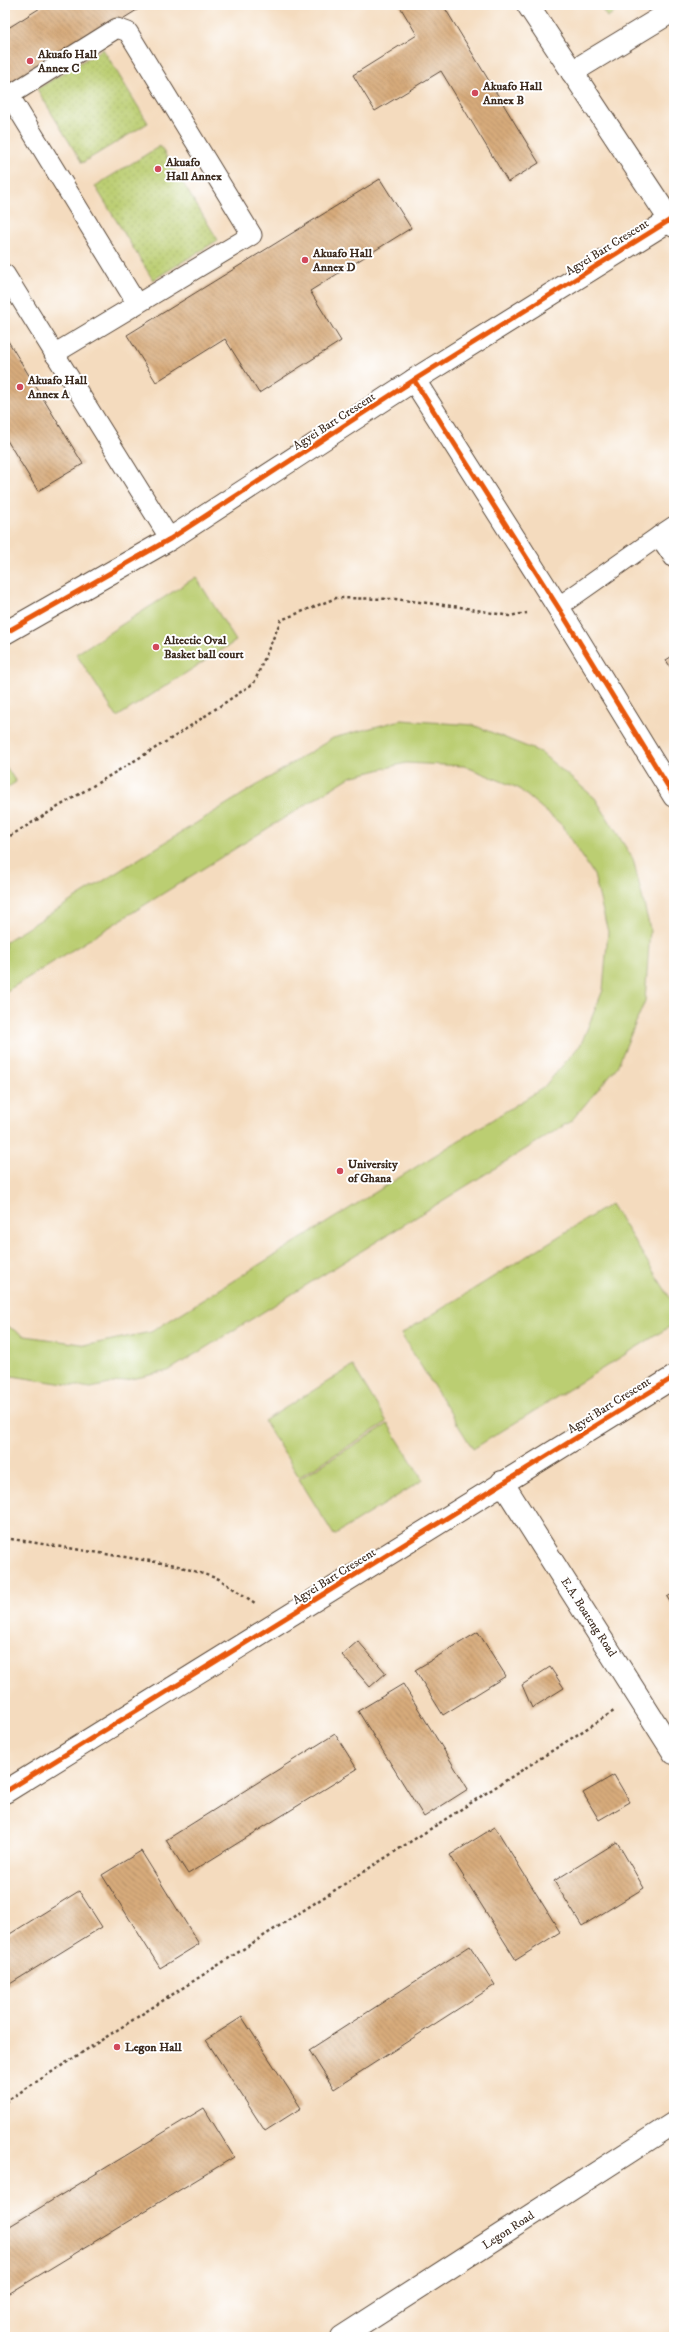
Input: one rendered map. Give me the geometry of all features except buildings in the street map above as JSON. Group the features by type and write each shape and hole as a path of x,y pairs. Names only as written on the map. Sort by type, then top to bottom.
{"street":[{"path":"528,5 672,223"},
{"path":"572,72 674,10"},
{"name":"Agyei Bart Crescent","path":"5,633 170,539 414,380 672,223"},
{"path":"414,380 558,607 674,796"},
{"name":"Agyei Bart Crescent","path":"5,1792 502,1482 674,1377"},
{"name":"E.A. Boateng Road","path":"502,1482 639,1695 674,1753"},
{"name":"Legon Road","path":"342,2337 674,2123"}],"lane":[{"path":"54,354 252,235 128,32 117,28 15,92 11,98 137,304"},
{"path":"5,274 170,539"},
{"path":"558,607 667,531 674,558"}],"path":[{"path":"5,839 177,735 254,683 281,620 336,598 395,599 460,607 509,616 558,607"},
{"path":"5,1538 175,1565 219,1580 282,1620"},
{"path":"5,2102 639,1695"}],"green space":[{"path":"599,5 626,5 607,17"},
{"path":"103,49 148,123 82,163 37,89"},
{"path":"160,146 218,240 153,280 95,186"},
{"name":"Altectic Oval Basket ball court","path":"196,577 236,641 117,717 76,654"},
{"path":"401,720 473,725 540,752 595,798 633,859 650,929 645,1001 617,1067 571,1121 168,1371 91,1388 12,1376 5,1373 5,1325 25,1336 88,1345 151,1332 543,1088 581,1044 603,990 608,932 594,875 563,826 518,788 464,766 406,763 350,777 5,992 5,942 333,738"},
{"path":"5,765 16,782 5,789"},
{"path":"611,1204 674,1304 674,1324 473,1449 401,1334"},
{"path":"353,1366 387,1422 299,1477 264,1421"},
{"path":"388,1424 423,1480 334,1535 299,1479"}],"cycle path":[{"path":"5,633 170,539 414,380 670,220"},
{"path":"414,380 558,607 674,796"},
{"path":"5,1792 674,1377"}],"place":[{"name":"Akuafo Hall Annex C","path":"30,61"},
{"name":"Akuafo Hall Annex B","path":"475,93"},
{"name":"Akuafo Hall Annex","path":"158,169"},
{"name":"Akuafo Hall Annex D","path":"305,260"},
{"name":"Akuafo Hall Annex A","path":"20,387"},
{"name":"Altectic Oval Basket ball court","path":"156,647"},
{"name":"University of Ghana","path":"340,1171"},
{"name":"Legon Hall","path":"117,2047"}]}
